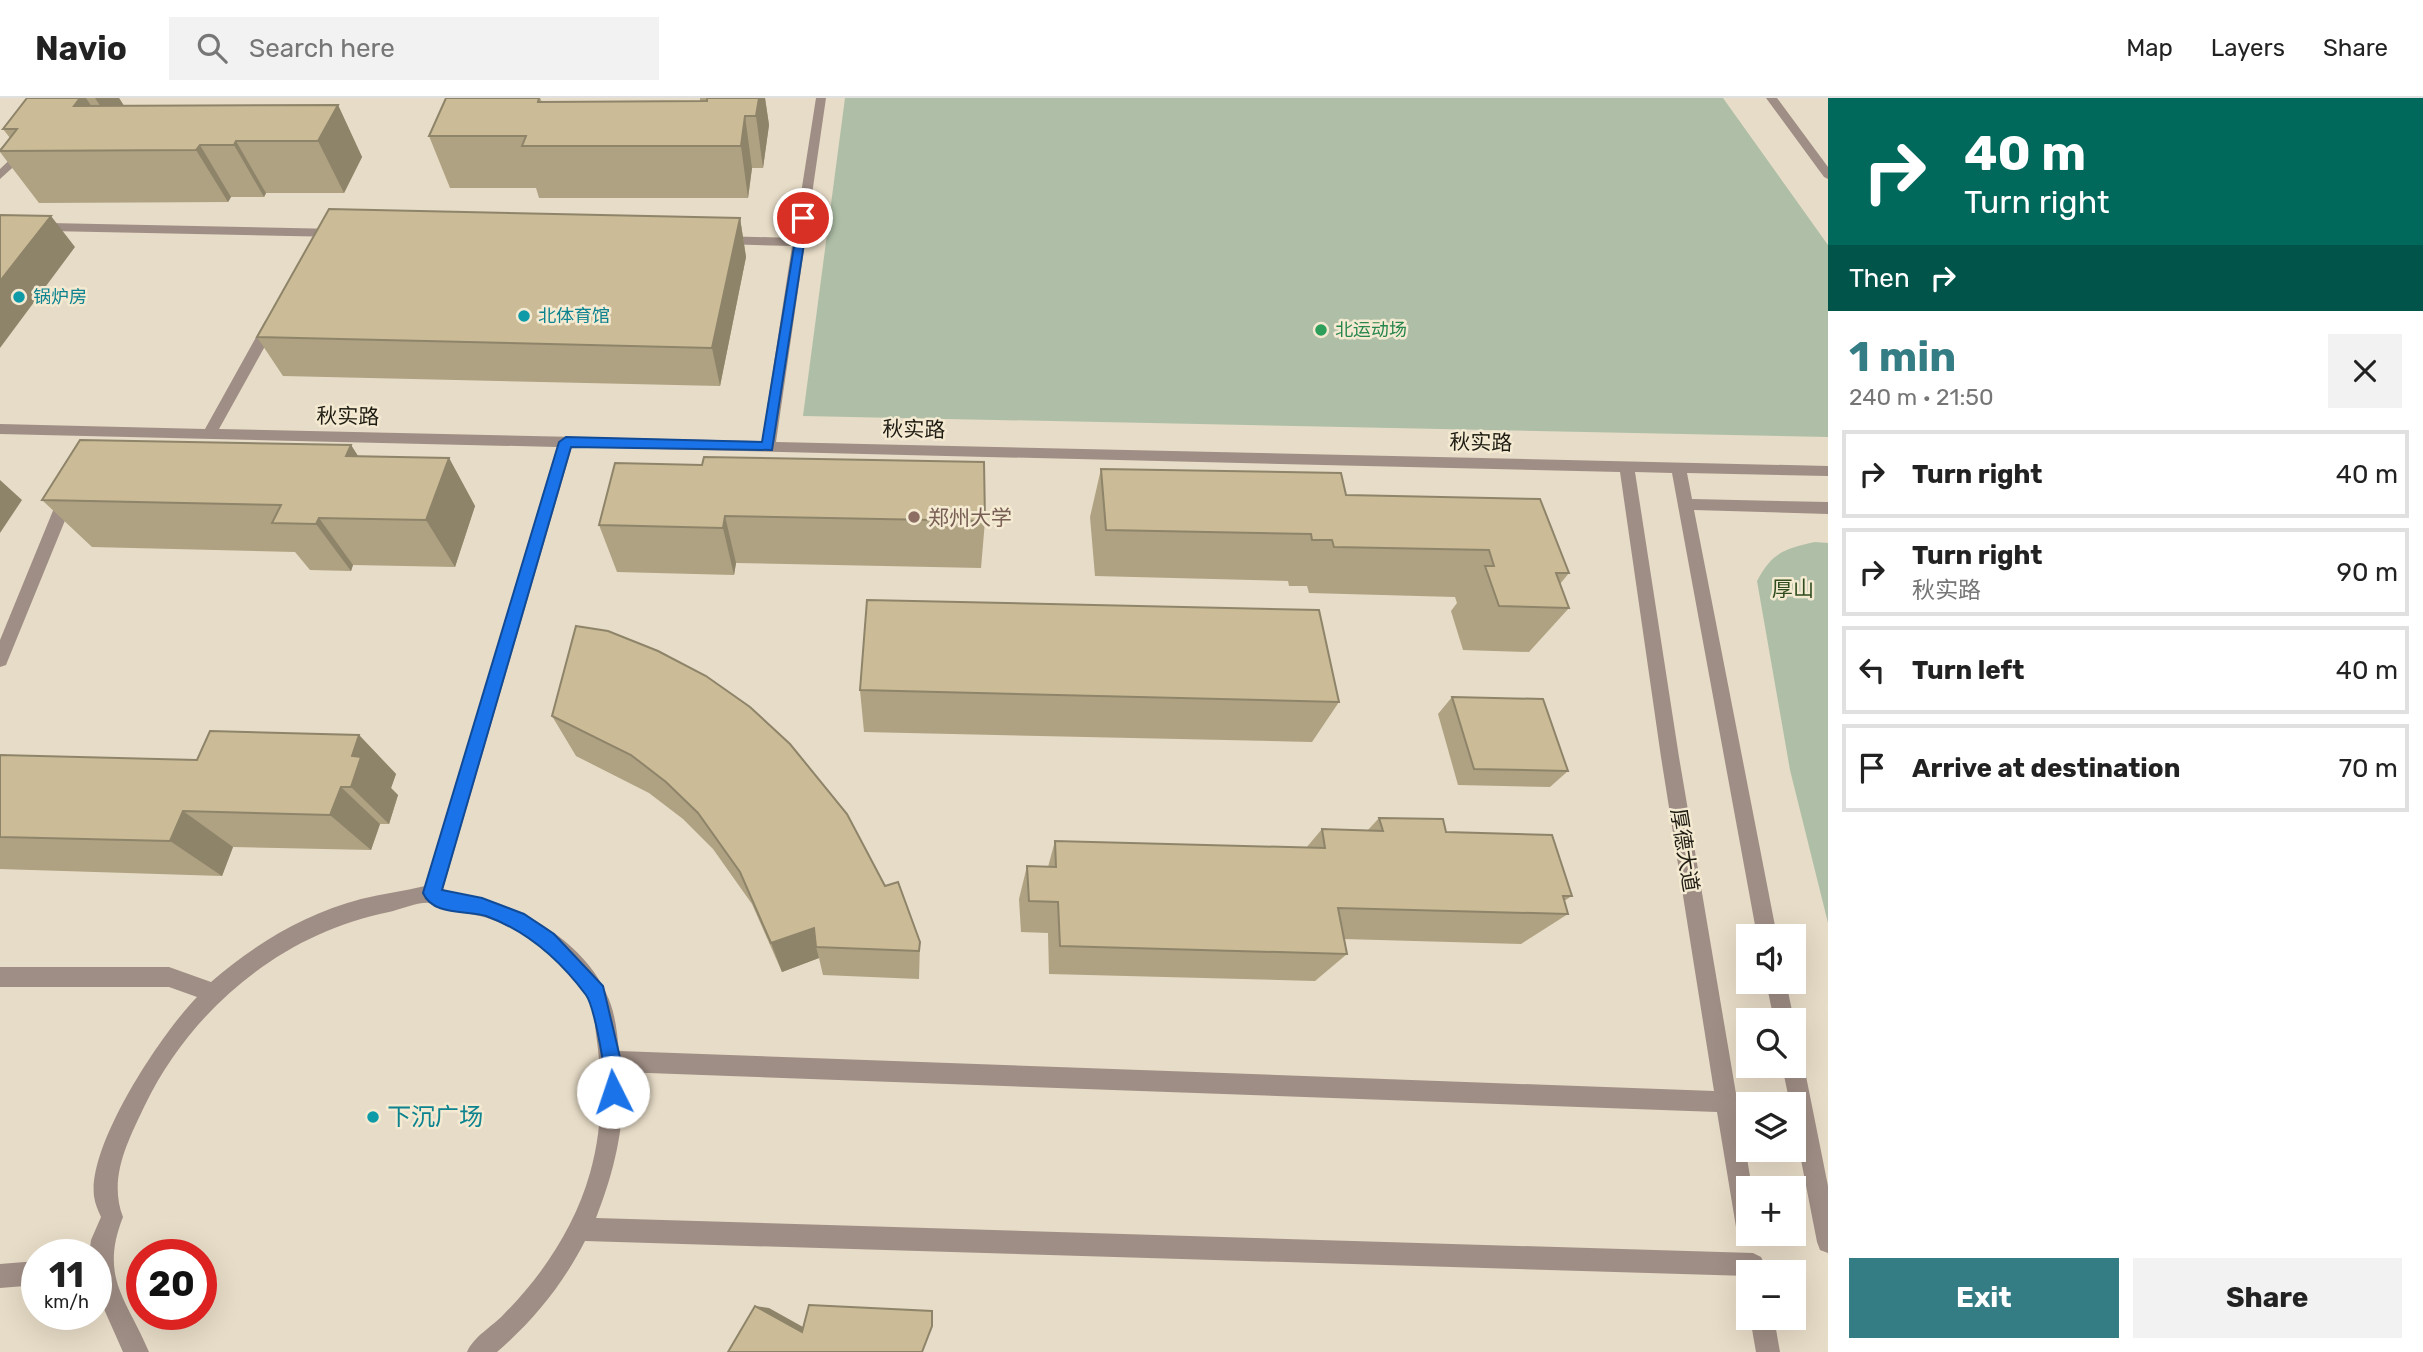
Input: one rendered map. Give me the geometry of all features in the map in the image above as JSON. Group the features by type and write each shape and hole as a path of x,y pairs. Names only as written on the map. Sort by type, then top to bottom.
{"lane":[{"path":"768,447 821,98"},
{"path":"1771,98 1828,175"},
{"path":"0,175 39,137"},
{"path":"0,226 318,238 348,233"},
{"path":"702,240 799,242"},
{"path":"210,433 282,303"},
{"name":"秋实路","path":"0,429 90,437 210,433 1828,471"},
{"path":"432,893 566,442"},
{"name":"厚德大道","path":"1627,466 1670,757 1739,1176"},
{"path":"1678,467 1765,924"},
{"path":"0,660 72,483"},
{"path":"1685,504 1828,508"},
{"path":"103,1239 112,1217 104,1196 116,1146 136,1098 162,1053 213,993 273,948 316,925 359,909 432,893 443,901 482,907 518,920 547,940 597,993 611,1060 613,1114 590,1206 566,1253 533,1301 479,1352"},
{"path":"0,977 169,977 213,993"},
{"path":"611,1060 1727,1102"},
{"path":"1795,1078 1828,1242"},
{"path":"579,1228 1736,1267"},
{"path":"0,1276 21,1274"},
{"path":"112,1304 126,1337 137,1352"},
{"path":"1764,1330 1768,1352"}],"shaded area":[{"name":"郑州大学","path":"0,98 1828,98 1828,1352 0,1352"}],"green space":[{"name":"北运动场","path":"845,98 1723,98 1828,245 1828,437 803,416"},
{"name":"厚山","path":"1815,542 1828,543 1828,923 1790,770 1757,581 1774,558 1795,547"}],"building":[{"path":"27,98 80,98 74,106 338,105 318,141 236,141 234,145 200,145 196,150 0,151 17,129 3,129"},
{"path":"446,98 539,98 538,102 759,98 756,116 745,116 741,146 522,146 526,136 429,136"},
{"name":"北体育馆","path":"329,209 740,218 712,348 257,337"},
{"path":"0,215 51,216 0,281"},
{"path":"80,440 351,445 346,456 449,458 426,520 319,518 316,524 272,523 281,505 42,500"},
{"path":"704,457 984,462 985,521 725,516 723,528 599,525 615,463 702,465"},
{"path":"1101,469 1341,473 1346,495 1540,499 1569,573 1556,573 1569,608 1499,606 1485,566 1494,566 1489,550 1334,547 1332,540 1312,540 1311,534 1106,530"},
{"path":"867,600 1319,610 1339,702 860,690"},
{"path":"576,626 608,631 658,651 706,676 750,707 790,744 847,814 885,886 898,882 920,942 919,951 816,947 814,928 771,943 740,872 698,813 666,782 631,755 552,716"},
{"path":"1452,697 1543,699 1568,771 1474,769"},
{"path":"210,731 359,735 352,756 361,757 351,787 341,787 330,815 183,811 170,841 0,837 0,755 197,760"},
{"path":"1379,818 1443,819 1446,832 1552,835 1572,896 1563,896 1568,914 1338,908 1347,954 1060,946 1058,902 1029,901 1027,866 1056,867 1055,841 1325,848 1322,829 1383,831"},
{"path":"809,1305 932,1311 932,1326 922,1352 728,1352 755,1306 802,1332"}],"place":[{"name":"锅炉房","path":"19,297"},
{"name":"北体育馆","path":"524,316"},
{"name":"北运动场","path":"1321,330"},
{"name":"郑州大学","path":"914,517"},
{"name":"下沉广场","path":"373,1117"}],"route":[{"path":"613,1092 613,1070 597,993 572,965 547,940 518,920 482,907 443,901 432,893 566,442 768,447 803,218"}]}
